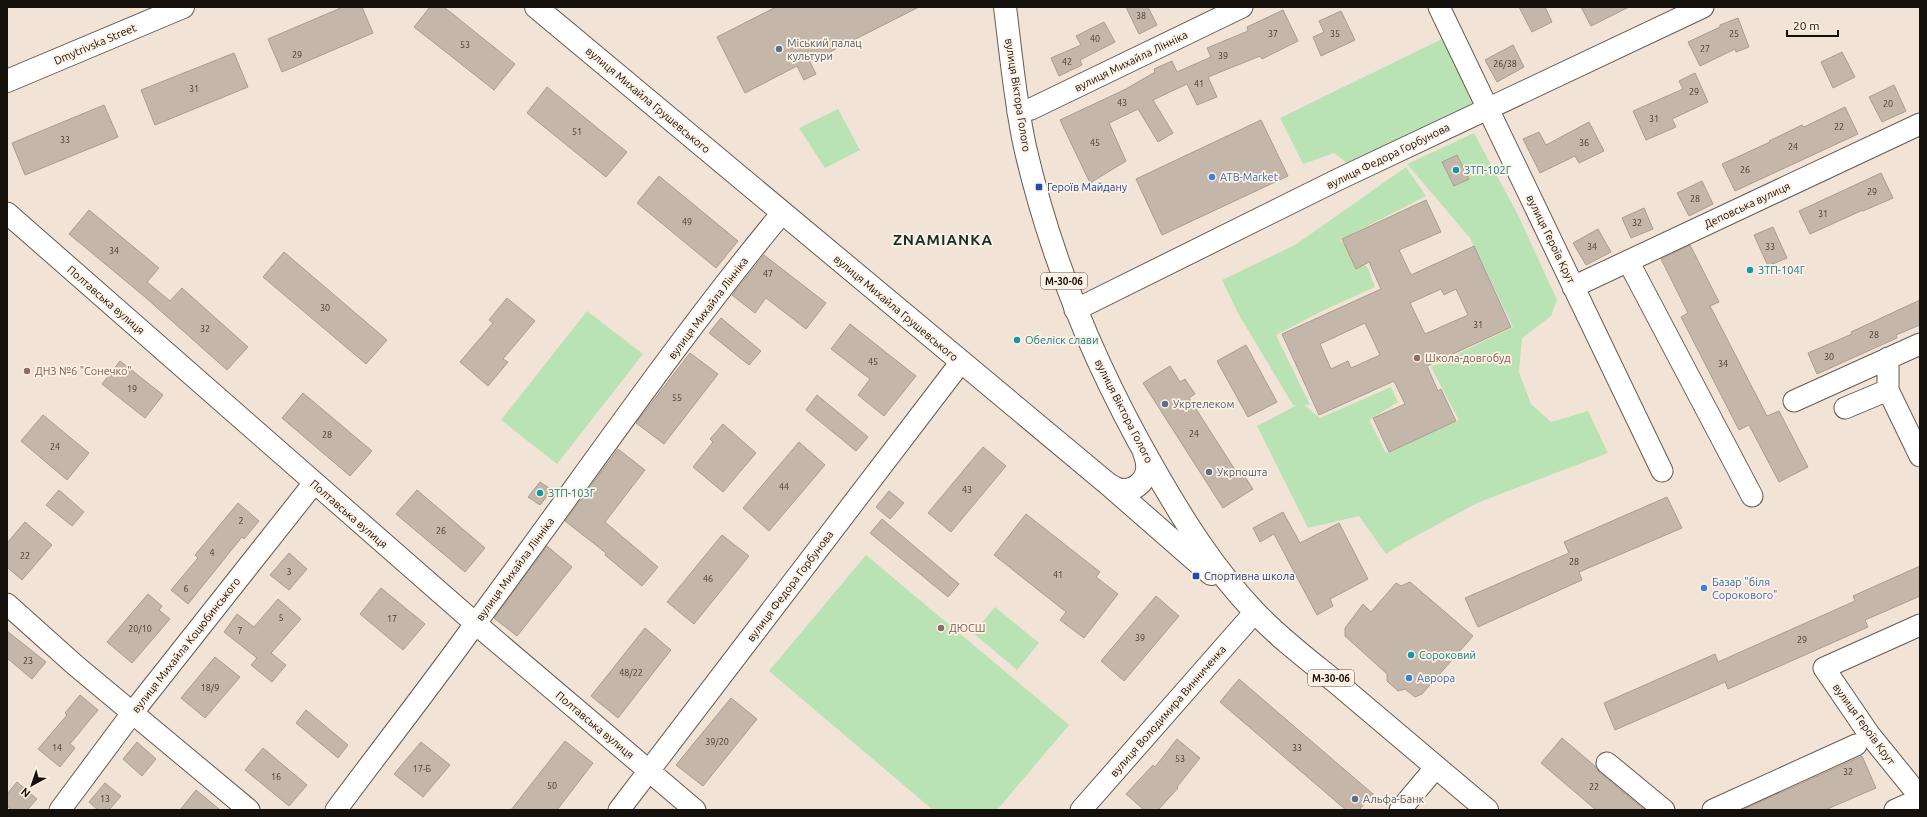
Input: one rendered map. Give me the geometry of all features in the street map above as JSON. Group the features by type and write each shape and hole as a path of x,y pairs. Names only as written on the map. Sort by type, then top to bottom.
{"main road":[{"name":"Dmytrivska Street","path":"7,81 183,7"},
{"name":"вулиця Михайла Грушевського","path":"536,7 1108,484 1299,651 1487,810"},
{"name":"вулиця Віктора Голого","path":"1005,7 1018,112 1027,154 1047,226 1075,310 1100,365 1143,451 1191,531"},
{"path":"1108,484 1122,490 1132,489 1140,484 1145,477 1148,465 1143,451"},
{"name":"вулиця Михайла Грушевського","path":"1191,531 1214,564 1255,612"}],"street":[{"name":"вулиця Михайла Лінніка","path":"1018,112 1031,109 1242,7"},
{"name":"вулиця Героїв Крут","path":"1439,7 1662,471"},
{"name":"вулиця Федора Горбунова","path":"1075,310 1337,180 1703,7"},
{"name":"Деповська вулиця","path":"1573,287 1920,124"},
{"name":"Полтавська вулиця","path":"7,213 476,624 695,810"},
{"name":"вулиця Михайла Лінніка","path":"336,810 476,624 583,475 705,312 782,213"},
{"path":"1628,261 1752,496"},
{"path":"1794,401 1920,344"},
{"path":"1888,358 1888,390 1920,456"},
{"name":"вулиця Федора Горбунова","path":"619,810 650,772 961,362"},
{"path":"1845,408 1888,390"},
{"name":"вулиця Михайла Коцюбинського","path":"60,810 133,712 314,483"},
{"path":"7,604 76,665 249,810"},
{"name":"вулиця Володимира Винниченка","path":"1081,810 1255,612"},
{"name":"вулиця Героїв Крут","path":"1920,625 1824,668 1869,734 1920,798"},
{"path":"1713,810 1856,745"},
{"path":"1607,763 1664,810"},
{"path":"1400,810 1436,767"},
{"path":"1895,810 1920,798"}],"green space":[{"path":"1446,37 1478,107 1353,168 1334,153 1303,164 1280,118"},
{"path":"838,109 860,150 825,168 799,128"},
{"path":"1474,133 1518,215 1557,300 1551,316 1522,338 1519,372 1531,404 1551,422 1588,411 1608,453 1477,503 1386,554 1359,516 1308,528 1257,426 1297,405 1293,405 1239,315 1222,280 1295,245 1406,167 1426,196 1340,240 1368,268 1375,287 1320,312 1276,335 1310,405 1304,405 1320,418 1391,387 1398,402 1369,420 1386,453 1459,420 1431,367 1513,327 1470,238 1407,164"},
{"path":"587,311 643,354 557,464 501,420"},
{"path":"866,555 1069,725 997,810 933,810 769,671"},
{"path":"995,607 1039,643 1017,670 973,633"}],"building":[{"path":"343,7 362,7 373,33 282,72 268,39"},
{"path":"430,7 444,7 515,64 494,90 414,27"},
{"name":"Міський палац культури","path":"776,7 919,7 810,62 816,74 804,80 797,66 745,93 717,37"},
{"path":"1126,7 1148,7 1157,25 1139,34"},
{"path":"1519,7 1545,7 1552,22 1532,32"},
{"path":"1581,7 1629,7 1591,26"},
{"path":"1283,10 1298,41 1262,59 1260,56 1208,77 1217,97 1197,105 1187,84 1153,100 1173,133 1158,142 1138,109 1109,123 1126,161 1090,183 1060,120 1126,89 1155,72 1154,69 1172,61 1177,72 1211,57 1207,48 1248,31 1247,27"},
{"path":"1341,11 1355,40 1321,56 1313,37 1324,32 1319,21"},
{"path":"1738,18 1749,47 1736,52 1735,49 1700,66 1688,42 1720,27 1720,25"},
{"path":"1104,22 1115,42 1080,60 1082,65 1059,76 1051,58 1081,45 1076,36"},
{"path":"1513,45 1524,67 1497,82 1485,60"},
{"path":"1842,52 1855,77 1833,88 1821,62"},
{"path":"234,53 248,87 155,125 141,90"},
{"path":"1695,73 1708,102 1672,119 1676,127 1646,140 1633,111 1683,89 1679,81"},
{"path":"1894,85 1906,111 1882,122 1869,97"},
{"path":"547,87 627,152 606,177 527,113"},
{"path":"104,105 118,137 25,175 12,143"},
{"path":"1845,107 1858,134 1735,191 1722,164 1770,142 1769,141 1802,125 1804,127"},
{"name":"ATB-Market","path":"1261,120 1288,176 1162,235 1136,179"},
{"path":"1589,122 1604,151 1579,163 1575,156 1540,173 1523,139 1539,132 1546,145"},
{"name":"ЗТП-102Г","path":"1457,155 1469,179 1454,186 1442,162"},
{"path":"1881,173 1893,198 1810,234 1799,211"},
{"path":"659,176 738,241 716,268 637,203"},
{"path":"1702,181 1713,204 1689,216 1677,193"},
{"path":"1426,200 1441,232 1399,250 1411,275 1474,246 1511,327 1427,366 1438,391 1441,389 1456,421 1389,452 1373,418 1405,404 1394,381 1319,415 1282,334 1381,289 1369,262 1356,269 1342,239","holes":["1441,289 1444,295 1456,289 1468,315 1425,334 1410,303","1365,323 1380,355 1351,368 1348,361 1331,369 1320,344"]},
{"path":"1644,208 1653,229 1631,238 1622,218"},
{"path":"89,210 159,268 147,282 170,301 182,288 248,347 227,370 145,297 69,234"},
{"path":"1773,227 1787,258 1768,266 1754,235"},
{"path":"1598,229 1611,252 1586,265 1573,243"},
{"path":"1690,245 1719,302 1710,306 1767,416 1779,411 1808,467 1779,482 1749,425 1739,430 1681,317 1688,313 1661,259"},
{"path":"284,252 387,340 366,364 263,277"},
{"path":"764,255 826,303 806,329 766,298 755,313 732,295"},
{"path":"507,298 535,321 503,359 508,362 488,386 460,362 493,323 489,320"},
{"path":"1920,300 1920,325 1896,335 1897,338 1817,374 1808,353 1852,334 1851,332"},
{"path":"721,318 761,351 749,365 709,333"},
{"path":"850,324 916,376 884,416 858,395 870,379 831,349"},
{"path":"1246,345 1277,402 1248,417 1217,361"},
{"path":"690,353 718,374 664,444 636,423"},
{"path":"120,361 163,395 145,418 102,384"},
{"path":"1170,366 1180,382 1185,379 1195,394 1189,398 1237,473 1241,471 1253,489 1223,508 1143,383"},
{"path":"303,393 372,451 350,476 282,418"},
{"path":"817,395 868,437 856,451 806,410"},
{"path":"43,415 89,453 67,480 21,441"},
{"path":"723,424 756,453 723,492 693,467 713,442 710,439"},
{"path":"799,442 825,465 769,531 743,508"},
{"path":"983,447 1006,466 951,532 928,513"},
{"path":"618,449 645,470 605,522 658,567 642,586 605,555 606,553 565,521"},
{"name":"ЗТП-103Г","path":"540,482 552,490 540,505 528,497"},
{"path":"59,490 84,512 72,526 46,505"},
{"path":"417,490 485,548 465,572 396,514"},
{"path":"889,491 904,503 890,519 876,507"},
{"path":"1667,497 1682,528 1579,572 1582,580 1478,627 1465,598 1569,553 1564,542"},
{"path":"238,503 259,521 244,539 242,537 188,604 171,590 198,558 195,555"},
{"path":"1283,512 1300,543 1339,523 1368,579 1330,599 1333,606 1317,615 1274,534 1260,542 1253,528"},
{"path":"1026,514 1100,572 1096,577 1118,594 1084,638 1060,620 1066,612 994,555"},
{"path":"882,519 959,584 948,597 870,533"},
{"path":"25,522 52,545 22,580 7,567 7,543"},
{"path":"722,535 749,556 694,624 667,602"},
{"path":"547,546 572,567 517,636 494,618"},
{"path":"289,553 307,569 289,590 270,575"},
{"path":"1920,566 1920,596 1865,620 1868,627 1728,689 1725,682 1615,730 1604,703 1715,654 1718,662 1855,601 1853,596"},
{"name":"Сороковий","path":"1410,582 1473,636 1422,694 1415,697 1405,689 1398,691 1387,681 1387,674 1345,636 1345,628 1363,604 1371,612 1396,583 1401,586"},
{"path":"381,588 425,624 403,650 360,614"},
{"path":"148,594 162,606 159,610 170,619 132,663 107,642"},
{"path":"1156,596 1179,616 1124,681 1101,661"},
{"path":"278,599 301,619 271,653 286,665 272,682 251,665 257,658 224,632 237,614 254,627"},
{"path":"645,628 671,650 618,718 591,696"},
{"path":"7,631 46,662 32,679 7,658"},
{"path":"215,657 240,677 205,718 181,698"},
{"path":"1239,679 1373,794 1359,810 1346,810 1220,702"},
{"path":"80,695 98,710 70,744 75,748 60,767 38,749 67,715 65,713"},
{"path":"731,698 757,719 703,786 676,765"},
{"path":"306,710 348,745 338,758 296,723"},
{"path":"1562,738 1596,767 1599,772 1645,810 1596,810 1541,763"},
{"path":"1177,739 1200,758 1177,787 1178,788 1158,810 1144,810 1126,794 1153,765 1155,767"},
{"path":"565,741 593,763 557,810 511,810"},
{"path":"137,742 156,759 142,776 123,759"},
{"path":"421,742 450,765 423,797 394,774"},
{"path":"263,748 307,785 289,806 245,770"},
{"path":"1862,756 1876,788 1825,810 1742,810"},
{"path":"17,782 37,799 27,810 12,810 7,806 7,794"},
{"path":"105,783 121,796 109,810 98,810 89,802"},
{"path":"196,790 220,810 180,810"}],"place":[{"name":"Міський палац культури","path":"779,49"},
{"name":"ЗТП-102Г","path":"1456,170"},
{"name":"ATB-Market","path":"1212,177"},
{"name":"Героїв Майдану","path":"1039,187"},
{"name":"ЗТП-104Г","path":"1750,270"},
{"name":"Обеліск слави","path":"1017,340"},
{"name":"Школа-довгобуд","path":"1417,358"},
{"name":"ДНЗ №6 \"Сонечко\"","path":"27,371"},
{"name":"Укртелеком","path":"1165,404"},
{"name":"Укрпошта","path":"1209,472"},
{"name":"ЗТП-103Г","path":"540,493"},
{"name":"Спортивна школа","path":"1196,576"},
{"name":"Базар \"біля Сорокового\"","path":"1704,588"},
{"name":"ДЮСШ","path":"941,628"},
{"name":"Сороковий","path":"1411,655"},
{"name":"Аврора","path":"1409,678"},
{"name":"Альфа-Банк","path":"1355,799"}],"district":[{"name":"ZNAMIANKA","path":"943,239"}]}
